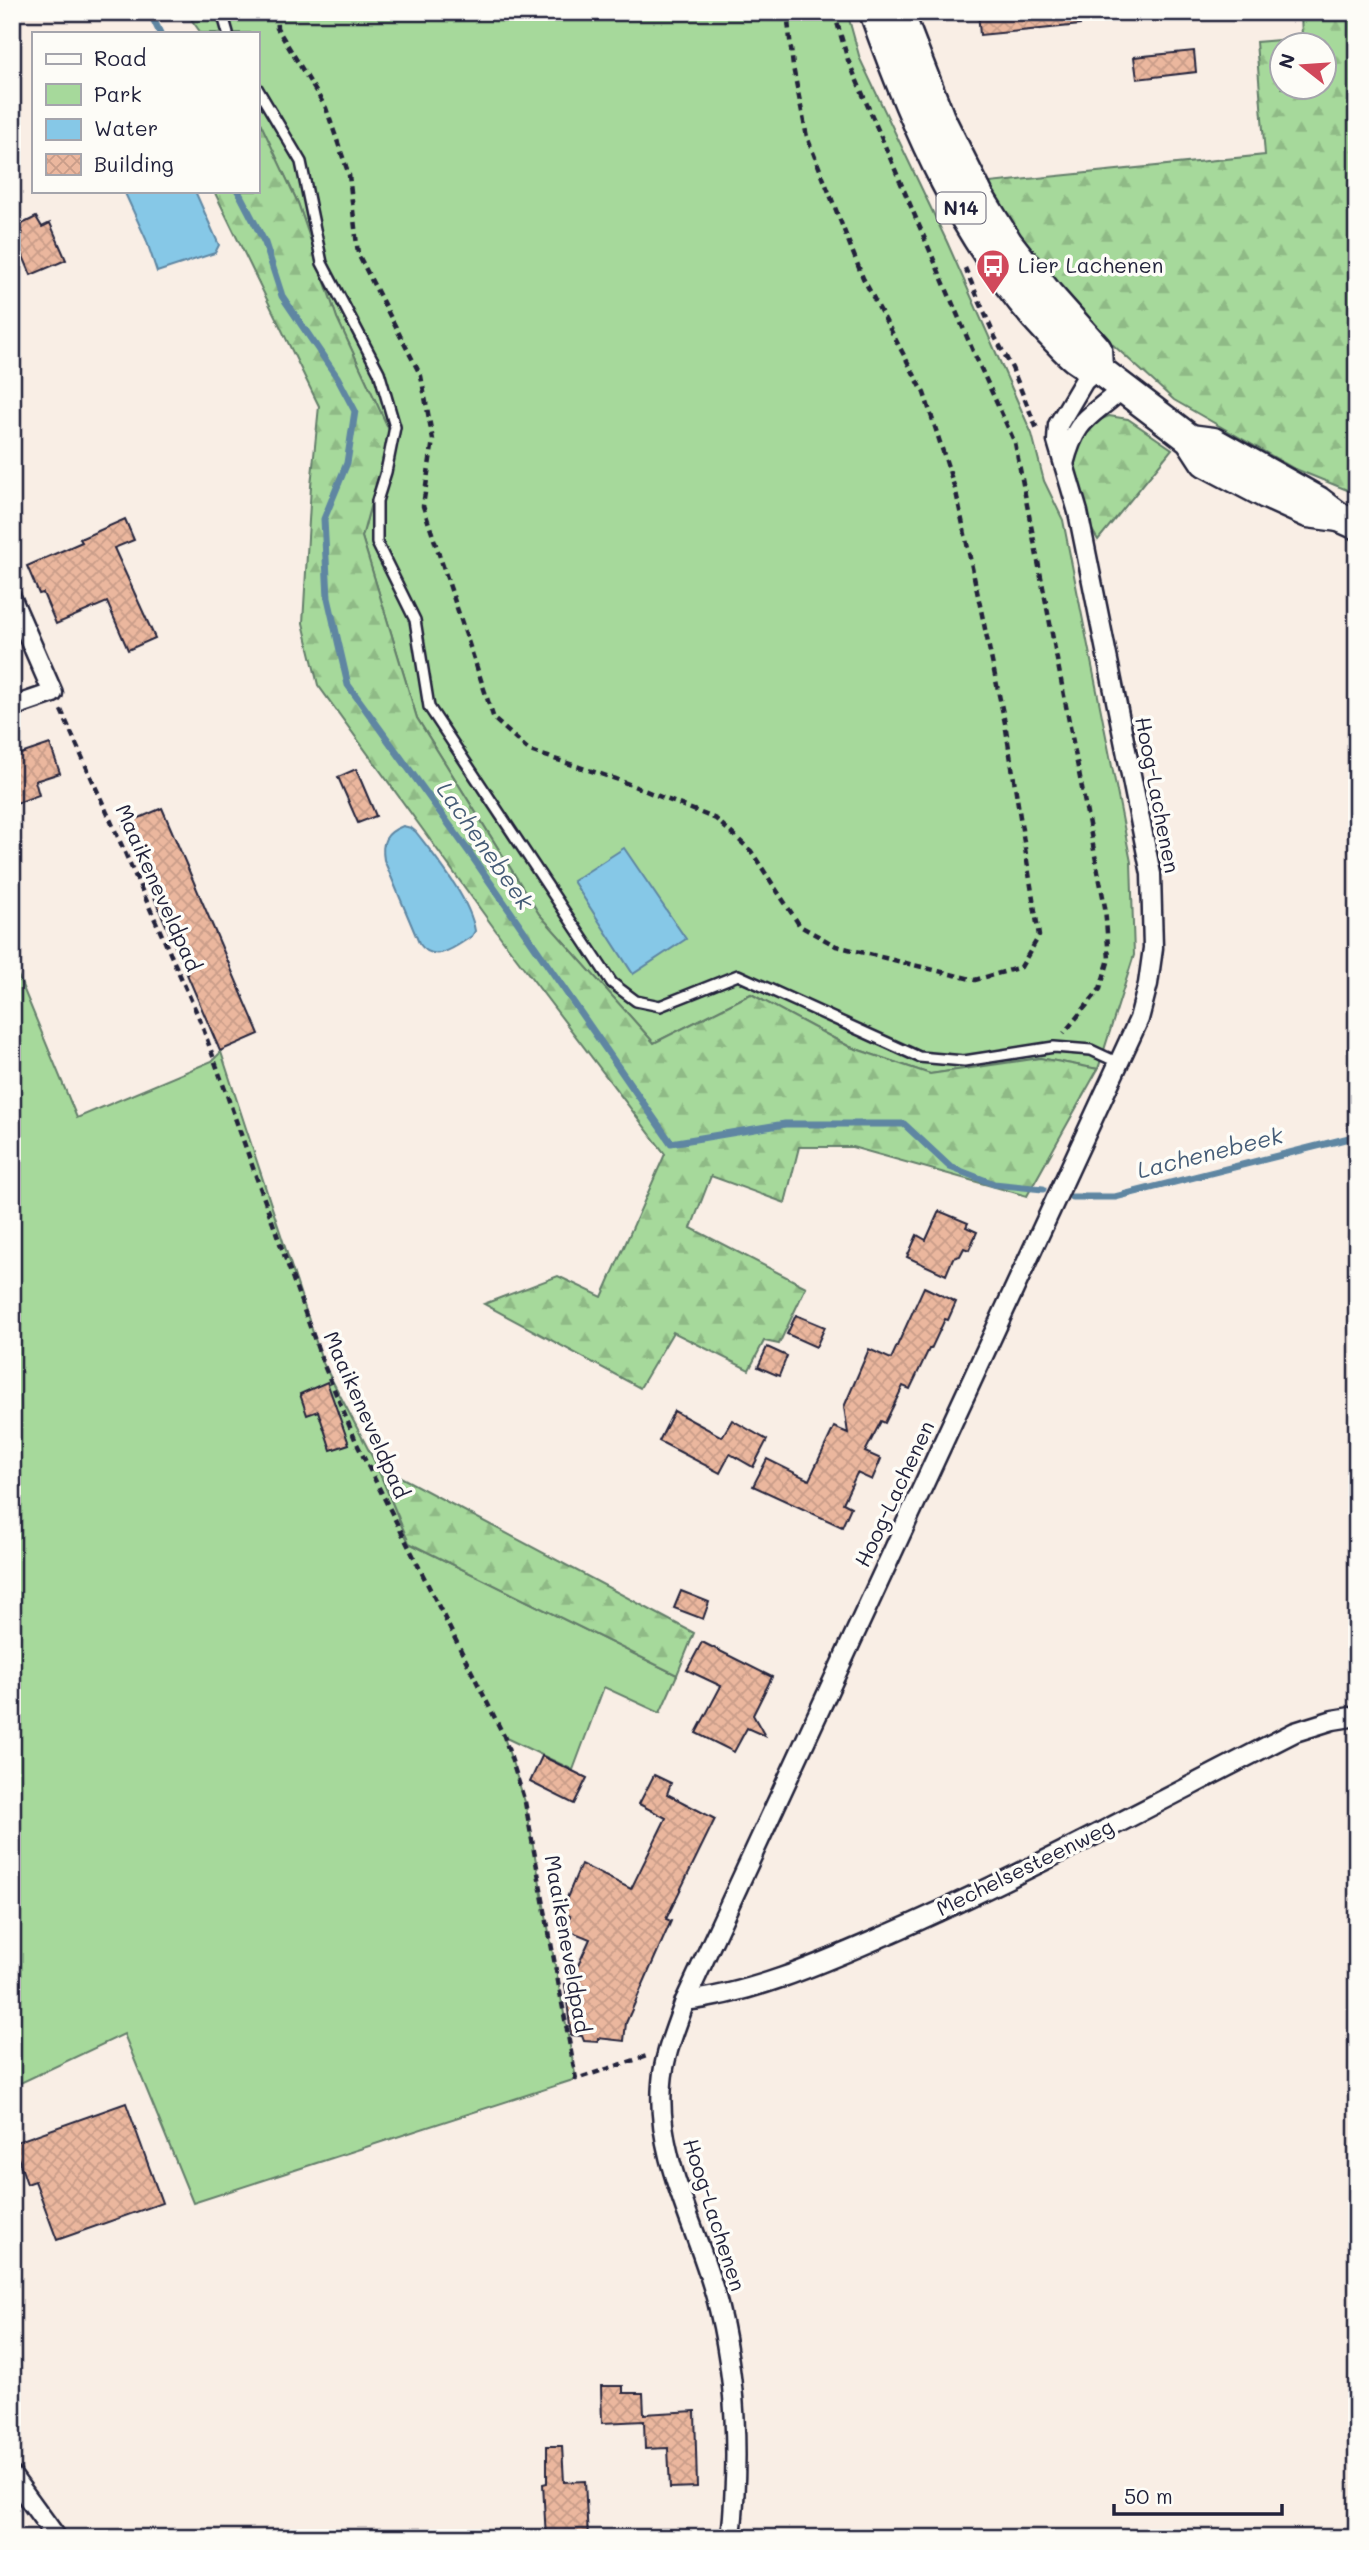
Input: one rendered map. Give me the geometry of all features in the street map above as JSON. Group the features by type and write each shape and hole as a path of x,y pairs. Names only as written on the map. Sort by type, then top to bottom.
{"main road":[{"name":"N14","path":"874,12 911,109 967,219 1036,317 1080,365 1098,369 1190,439 1213,442 1318,500 1348,521"},
{"name":"N14","path":"899,12 940,118 980,198 1016,254 1073,325 1097,349 1098,369"}],"street":[{"name":"Hoog-Lachenen","path":"731,2538 735,2434 732,2369 719,2306 666,2147 662,2118 662,2083 668,2050 685,2001 1139,1019 1148,984 1153,948 1151,874 1078,512 1057,441 1058,425 1084,381 1098,369"},
{"path":"1065,464 1070,439 1082,421 1122,389"},
{"path":"12,598 53,693 12,707"},
{"name":"Mechelsesteenweg","path":"685,2001 726,1994 844,1953 998,1884 1295,1732 1333,1720 1357,1716"},
{"path":"12,2476 57,2538"}],"lane":[{"path":"222,12 228,32"},
{"path":"259,91 301,162 321,263 379,373 395,427 377,501 377,543 415,620 429,707 612,983 636,1001 660,1006 738,975 919,1057 964,1061 1054,1047 1091,1050 1119,1063"}],"path":[{"path":"276,12 277,27 326,108 349,175 358,254 421,376 433,440 423,506 494,719 530,751 617,779 716,820 751,851 800,926 836,946 975,980 1021,967 1040,936 1005,723 956,492 924,393 863,278 807,137 793,67 787,12"},
{"path":"834,12 848,60 1015,443 1105,907 1109,959 1100,989 1054,1047"},
{"path":"1012,368 1038,431"},
{"name":"Maaikeneveldpad","path":"53,693 200,1020 323,1363 357,1444 504,1736 525,1802 576,2079 657,2053"}],"green space":[{"path":"186,12 847,12 860,59 947,242 1032,434 1044,481 1063,520 1131,862 1134,955 1098,1069 1040,1058 930,1074 850,1047 751,994 654,1043 539,914 417,718 362,537 390,432 337,318 298,203 259,121 259,32 200,32"},
{"path":"1301,12 1357,12 1357,494 1293,468 1174,400 1081,316 1000,207 989,183 1265,155 1256,42 1268,41 1268,102 1338,102 1338,32 1302,32"},
{"path":"259,120 298,203 337,318 390,432 362,537 417,718 539,914 654,1043 751,994 850,1047 930,1074 1040,1058 1098,1069 1027,1196 852,1147 799,1147 785,1203 711,1176 691,1228 806,1287 779,1344 764,1341 749,1370 673,1332 640,1388 484,1304 558,1276 602,1297 665,1154 502,939 318,685 303,623 319,406 214,192 259,192"},
{"path":"1109,416 1128,419 1172,449 1098,540 1085,518 1074,460 1076,442 1090,424"},
{"path":"12,961 77,1118 212,1061 221,1052 323,1363 376,1464 409,1543 677,1675 660,1713 604,1687 573,1770 504,1737 525,1802 576,2079 193,2203 124,2034 12,2087"},
{"path":"376,1464 694,1633 677,1675 409,1543"}],"water":[{"path":"124,192 195,192 219,245 215,253 157,272 146,239"},
{"path":"403,826 416,832 433,854 459,892 472,919 475,931 472,936 445,952 431,953 419,943 384,860 383,848 388,835"},
{"path":"624,848 686,939 633,974 573,881"}],"building":[{"path":"978,12 1079,12 1080,25 980,35"},
{"path":"1194,51 1196,72 1137,79 1134,57"},
{"path":"36,217 42,227 50,223 66,260 31,275 15,237 22,234 18,226"},
{"path":"125,519 134,540 114,548 155,638 128,650 107,602 56,624 43,593 39,594 27,566 82,542 80,539"},
{"path":"50,744 60,773 35,781 39,795 17,803 12,789 12,757"},
{"path":"356,769 376,816 358,823 338,777"},
{"path":"162,808 259,1034 220,1051 123,825"},
{"path":"939,1211 968,1223 966,1227 977,1232 969,1250 964,1248 960,1256 953,1258 946,1275 907,1257 917,1235 926,1240"},
{"path":"924,1287 956,1302 910,1389 903,1386 885,1423 881,1421 865,1452 881,1459 872,1480 857,1473 843,1503 851,1507 842,1527 753,1486 767,1459 809,1480 834,1427 848,1433 844,1407 869,1349 891,1359"},
{"path":"796,1315 825,1327 816,1347 787,1334"},
{"path":"767,1347 787,1356 779,1376 758,1367"},
{"path":"327,1382 349,1444 331,1450 318,1411 307,1415 300,1394"},
{"path":"674,1411 722,1437 732,1420 767,1440 753,1467 730,1454 720,1473 659,1441"},
{"path":"681,1591 709,1602 703,1619 674,1608"},
{"path":"702,1642 772,1677 753,1715 765,1736 747,1728 734,1752 696,1733 721,1686 687,1670"},
{"path":"542,1756 587,1778 574,1804 530,1782"},
{"path":"654,1775 671,1783 667,1794 715,1819 666,1919 671,1921 626,2023 624,2041 598,2038 598,2042 584,2041 582,2036 571,2035 565,1984 570,1983 590,1939 565,1929 570,1916 561,1912 581,1864 631,1889 666,1818 639,1804"},
{"path":"126,2103 162,2203 57,2240 35,2181 27,2184 13,2143"},
{"path":"601,2386 623,2386 623,2393 643,2393 644,2414 695,2411 697,2487 670,2488 668,2448 645,2449 644,2421 602,2423"},
{"path":"547,2446 562,2446 564,2482 585,2481 588,2538 546,2538 543,2484 547,2483"}],"waterway":[{"name":"Lachenebeek","path":"150,12 160,32"},
{"name":"Lachenebeek","path":"239,192 265,243 282,296 337,377 355,411 347,463 324,519 328,598 348,685 469,852 671,1143 785,1124 904,1124 950,1167 994,1184 1043,1189"},
{"name":"Lachenebeek","path":"1072,1197 1115,1197 1357,1136"}],"place":[{"name":"Lier Lachenen","path":"993,296"}]}
